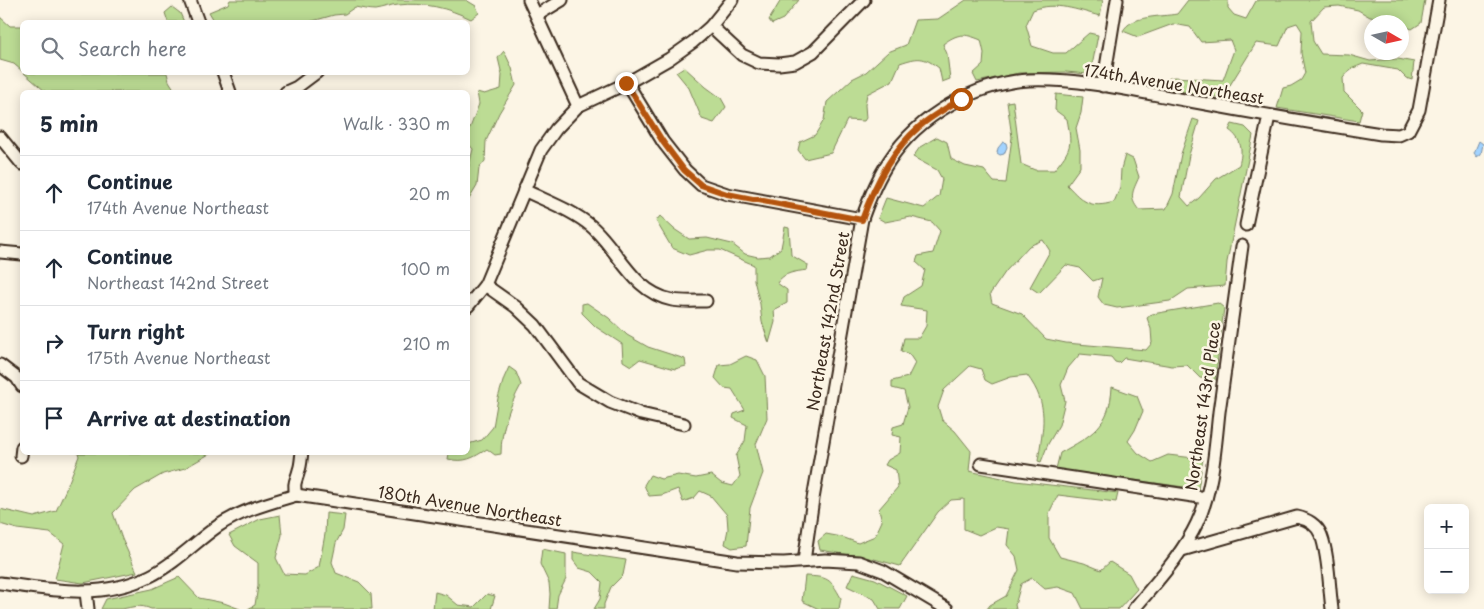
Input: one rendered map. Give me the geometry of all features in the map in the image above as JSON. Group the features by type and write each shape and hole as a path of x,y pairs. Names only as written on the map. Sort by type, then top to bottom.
{"street":[{"path":"190,0 197,20"},
{"path":"529,0 578,106"},
{"path":"537,15 562,0"},
{"path":"470,304 485,285 542,150 556,129 578,106 626,83 669,59 711,26 732,0"},
{"path":"711,26 742,55 759,63 779,64 795,62 813,52 864,0"},
{"path":"1103,86 1117,0"},
{"name":"174th Avenue Northeast","path":"939,112 961,99 983,90 1028,80 1103,86 1269,116 1390,136 1399,135 1408,131 1419,110 1439,0"},
{"path":"224,75 229,90"},
{"path":"290,90 313,75"},
{"path":"626,83 663,142 684,170 701,185 727,194 862,220"},
{"name":"Northeast 142nd Street","path":"804,561 812,499 862,220 868,201 900,146 918,127 939,112"},
{"path":"1246,226 1269,116"},
{"path":"0,138 20,162"},
{"path":"524,190 580,217 593,228 632,276 645,288 660,297 674,301 706,301"},
{"name":"Northeast 143rd Place","path":"1134,609 1182,550 1197,523 1206,498 1242,246"},
{"path":"0,252 20,254"},
{"path":"485,285 516,307 534,325 578,383 610,402 641,414 684,424"},
{"path":"0,365 17,378 20,383"},
{"path":"296,496 302,481 299,471 302,455"},
{"path":"981,464 1206,498"},
{"name":"180th Avenue Northeast","path":"0,583 69,592 86,592 121,587 150,576 180,557 217,526 240,513 296,496 728,561 761,563 804,561 859,562 883,571 947,609"},
{"path":"1182,550 1297,517 1306,519 1314,524 1321,534 1332,609"},
{"path":"86,592 88,609"}],"green space":[{"path":"230,0 466,0 476,6 479,13 471,19 436,7 408,4 375,10 355,7 345,14 316,20 214,20 209,12 228,4"},
{"path":"781,0 799,0 783,19 772,24 769,20"},
{"path":"966,0 1103,0 1100,16 1066,7 1050,6 1033,10 1026,25 1032,46 1053,53 1066,53 1089,33 1098,35 1092,66 1088,74 1066,72 1019,73 977,82 973,74 983,65 984,53 981,40 965,35 957,36 943,44 947,54 950,79 942,82 939,68 929,61 916,59 900,63 892,81 867,94 865,105 866,118 864,121 847,120 831,153 805,159 798,150 800,142 815,135 824,120 827,102 852,79 866,72 888,52 906,45 915,20 938,19"},
{"path":"1188,0 1228,0 1228,8 1234,15 1246,19 1256,1 1260,0 1425,0 1421,23 1412,29 1409,28 1409,15 1367,15 1358,10 1339,6 1324,7 1311,21 1313,41 1321,54 1349,55 1370,61 1403,60 1414,62 1412,80 1406,78 1398,70 1363,64 1351,69 1343,78 1344,92 1362,110 1359,121 1277,108 1283,88 1301,80 1305,73 1301,53 1302,31 1297,23 1288,26 1279,46 1256,43 1222,98 1169,89 1163,86 1163,80 1174,77 1223,80 1234,50 1230,40 1201,42 1190,27 1173,24 1138,37 1123,31 1127,26 1139,19 1177,14"},
{"path":"172,7 180,13 183,20 167,20 165,13"},
{"path":"0,17 10,26 20,26 20,69 14,64 0,60"},
{"path":"504,51 512,68 516,85 499,113 486,141 485,161 479,168 477,186 470,198 470,162 473,149 470,145 470,128 479,104 477,92 484,94 501,89 502,75 498,58"},
{"path":"684,67 721,98 726,107 714,123 702,119 689,88 676,72"},
{"path":"26,75 168,75 175,90 44,90"},
{"path":"1056,94 1083,97 1081,113 1076,128 1080,150 1080,167 1067,185 1083,200 1093,204 1099,205 1114,202 1120,188 1121,169 1125,155 1133,159 1139,177 1133,190 1133,198 1139,210 1166,209 1173,194 1181,154 1193,119 1199,121 1189,155 1181,197 1189,206 1216,179 1239,165 1240,146 1237,137 1229,130 1232,124 1245,127 1253,135 1227,262 1225,286 1188,289 1170,301 1117,308 1104,305 1098,297 1102,278 1093,281 1080,268 1066,265 1039,293 1030,287 1050,251 1043,240 1029,246 1006,271 990,294 992,303 1022,314 1046,339 1066,343 1146,350 1152,343 1151,329 1147,318 1152,314 1218,303 1224,308 1215,380 1200,378 1187,365 1172,366 1124,358 1119,363 1115,362 1111,357 1080,354 1068,368 1061,385 1065,401 1059,425 1048,444 1041,462 1038,461 1043,427 1042,407 1034,386 1027,375 1011,377 992,384 985,380 981,369 970,366 944,390 938,407 942,420 955,431 971,451 969,471 1016,481 1118,493 1116,502 1058,495 1049,513 1049,538 1060,557 1084,563 1101,570 1110,562 1129,574 1137,589 1119,609 1083,609 1075,593 1058,587 1045,589 1032,578 1021,584 1015,605 1016,609 987,609 990,605 1006,596 1019,570 1016,556 1007,545 1009,529 996,527 979,535 964,529 964,499 951,500 938,512 900,566 874,559 820,550 818,541 826,534 858,543 875,536 882,521 879,509 898,487 896,470 885,465 888,460 900,453 901,437 892,435 893,427 903,424 908,407 904,391 892,388 892,381 908,377 915,363 909,354 901,351 904,338 919,338 926,326 927,310 901,306 904,297 921,286 925,270 916,262 918,256 933,253 940,231 932,222 911,217 885,222 878,218 886,198 924,208 939,196 942,179 937,170 913,157 920,147 937,137 947,142 951,159 965,166 984,170 994,182 1006,183 1012,137 1007,102 1013,101 1021,164 1035,170 1054,170 1064,157 1070,141 1067,119 1055,110"},
{"path":"660,216 689,239 707,238 732,244 745,254 758,257 770,256 781,248 785,227 789,228 791,255 808,265 807,270 786,275 777,283 787,290 787,303 774,310 775,322 769,343 762,322 754,280 754,265 720,250 708,250 689,255 672,248 656,221"},
{"path":"587,303 609,318 627,335 648,347 685,359 686,366 675,369 640,359 631,366 623,361 622,344 596,327 582,313 582,304"},
{"path":"746,356 757,360 765,376 767,418 756,444 763,473 750,508 746,546 732,548 725,544 728,529 727,515 711,496 700,491 694,498 683,502 678,489 662,495 649,496 644,485 650,475 661,479 678,475 696,478 711,475 721,483 733,486 740,476 736,456 745,441 747,425 733,418 734,414 745,410 732,389 724,388 715,378 719,365 730,364"},
{"path":"509,367 516,372 521,385 507,418 502,436 501,454 495,455 487,449 469,459 448,459 449,455 470,455 470,443 482,440 493,427 504,378"},
{"path":"1112,387 1137,396 1143,411 1128,441 1138,453 1152,462 1168,455 1203,459 1198,489 1056,469 1060,453 1081,441 1097,428 1103,420 1111,400"},
{"path":"208,455 185,468 163,474 135,490 113,513 137,572 83,583 55,579 64,544 50,533 17,529 0,524 0,509 34,517 56,511 79,456"},
{"path":"326,513 345,515 343,530 336,543 332,562 336,573 359,582 371,594 372,609 248,609 255,605 258,586 258,563 235,546 229,535 260,519 280,515 282,535 276,558 284,574 305,575 319,567 325,534"},
{"path":"542,549 566,554 566,579 558,595 556,609 549,609 549,583 540,564"},
{"path":"573,552 626,560 623,575 611,587 604,604 604,609 594,609 600,599 602,582 592,572 579,568 573,560"},
{"path":"853,573 875,579 907,596 900,609 880,609 874,599 847,586"},
{"path":"805,576 828,580 841,598 839,609 819,609 802,601"},
{"path":"179,577 199,598 224,603 240,609 151,609 140,606 122,609 101,609 106,599 152,589"},
{"path":"435,592 446,595 458,605 474,607 487,594 495,596 491,609 433,609"}],"water":[{"path":"1479,141 1483,144 1481,154 1477,157 1474,153"},
{"path":"1003,142 1006,143 1007,147 1004,154 1000,155 997,153 998,148"}],"route":[{"path":"626,83 663,142 684,170 701,185 727,194 862,220 868,201 900,146 918,127 961,99"}]}
